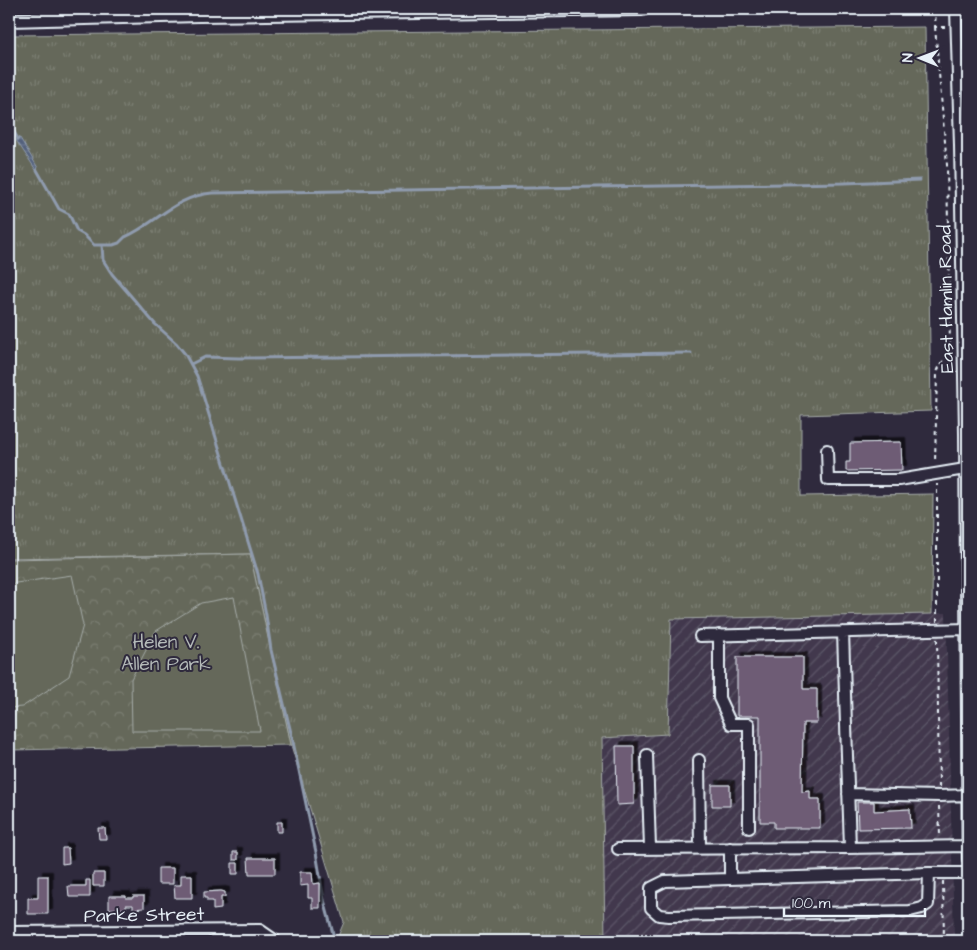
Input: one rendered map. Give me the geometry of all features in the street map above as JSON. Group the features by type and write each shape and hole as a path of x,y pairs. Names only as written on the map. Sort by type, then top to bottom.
{"main road":[{"path":"9,20 199,12 643,9"}],"street":[{"name":"East Hamlin Road","path":"956,9 966,433 968,858"},
{"path":"827,450 828,480 899,480 965,469"},
{"path":"700,636 967,629"},
{"path":"843,632 850,848"},
{"path":"719,635 718,698 731,724 749,724 749,828"},
{"path":"647,755 650,848"},
{"path":"699,760 700,848"},
{"path":"848,794 968,795"},
{"path":"618,849 968,846"},
{"path":"730,848 730,879"},
{"path":"929,873 928,904 922,908 910,910 670,916 658,915 651,908 652,888 665,880 929,873 968,873"},
{"name":"Parke Street","path":"9,932 260,930 276,941"}],"path":[{"path":"936,9 935,27 947,165 950,347 948,356 936,373 937,622"},
{"path":"935,27 944,27"},
{"path":"937,637 939,791"},
{"path":"939,802 940,839"},
{"path":"942,873 944,941"}],"shaded area":[{"path":"946,613 954,938 605,941 602,737 668,734 671,619"}],"green space":[{"path":"925,27 931,411 801,415 801,496 933,494 932,614 671,619 668,734 602,738 605,941 336,941 344,922 291,745 250,554 9,558 9,35"},
{"name":"Helen V. Allen Park","path":"250,554 291,745 9,750 9,559"},
{"path":"72,575 83,625 69,676 22,707 9,708 9,584"},
{"path":"234,597 260,731 132,731 131,679 156,631 201,603"}],"water":[{"path":"20,138 38,168 36,170 16,140"}],"building":[{"path":"901,442 902,470 846,471 846,462 850,462 850,443"},
{"path":"737,657 803,657 803,689 817,689 817,723 803,723 802,792 810,791 810,799 820,799 820,828 774,828 774,822 760,822 760,716 737,716"},
{"path":"616,746 634,746 634,804 617,805"},
{"path":"712,785 730,785 730,806 712,806"},
{"path":"857,802 874,802 874,811 910,809 911,828 858,829"},
{"path":"277,822 282,822 282,832 277,832"},
{"path":"98,828 105,828 106,839 99,839"},
{"path":"62,848 68,848 69,863 62,864"},
{"path":"233,852 238,852 238,860 233,860"},
{"path":"248,858 275,858 275,874 249,874"},
{"path":"232,863 238,863 238,874 232,874"},
{"path":"158,868 173,868 173,884 158,884"},
{"path":"300,872 312,872 313,884 320,883 320,908 312,908 312,898 308,898 308,885 300,886"},
{"path":"93,873 104,873 104,886 93,886"},
{"path":"181,875 192,875 192,898 175,898 174,885 181,885"},
{"path":"38,876 48,876 48,914 28,914 28,898 38,898"},
{"path":"86,880 90,880 90,897 69,897 68,886 86,886"},
{"path":"204,892 225,892 225,897 221,897 221,909 213,910 213,901 207,901 207,898 204,898"},
{"path":"109,896 133,898 133,896 144,896 144,908 133,909 133,905 126,905 126,909 109,909"}],"waterway":[{"path":"9,123 18,139"},
{"path":"37,170 59,209 69,214 77,231 94,245 113,245 119,243 125,237 187,199 212,193 844,183 920,180"},
{"path":"102,245 103,260 112,274 155,324 176,343 185,354 197,376 258,574 271,650 292,737 324,900 335,941"},
{"path":"191,364 205,357 691,353"}]}
